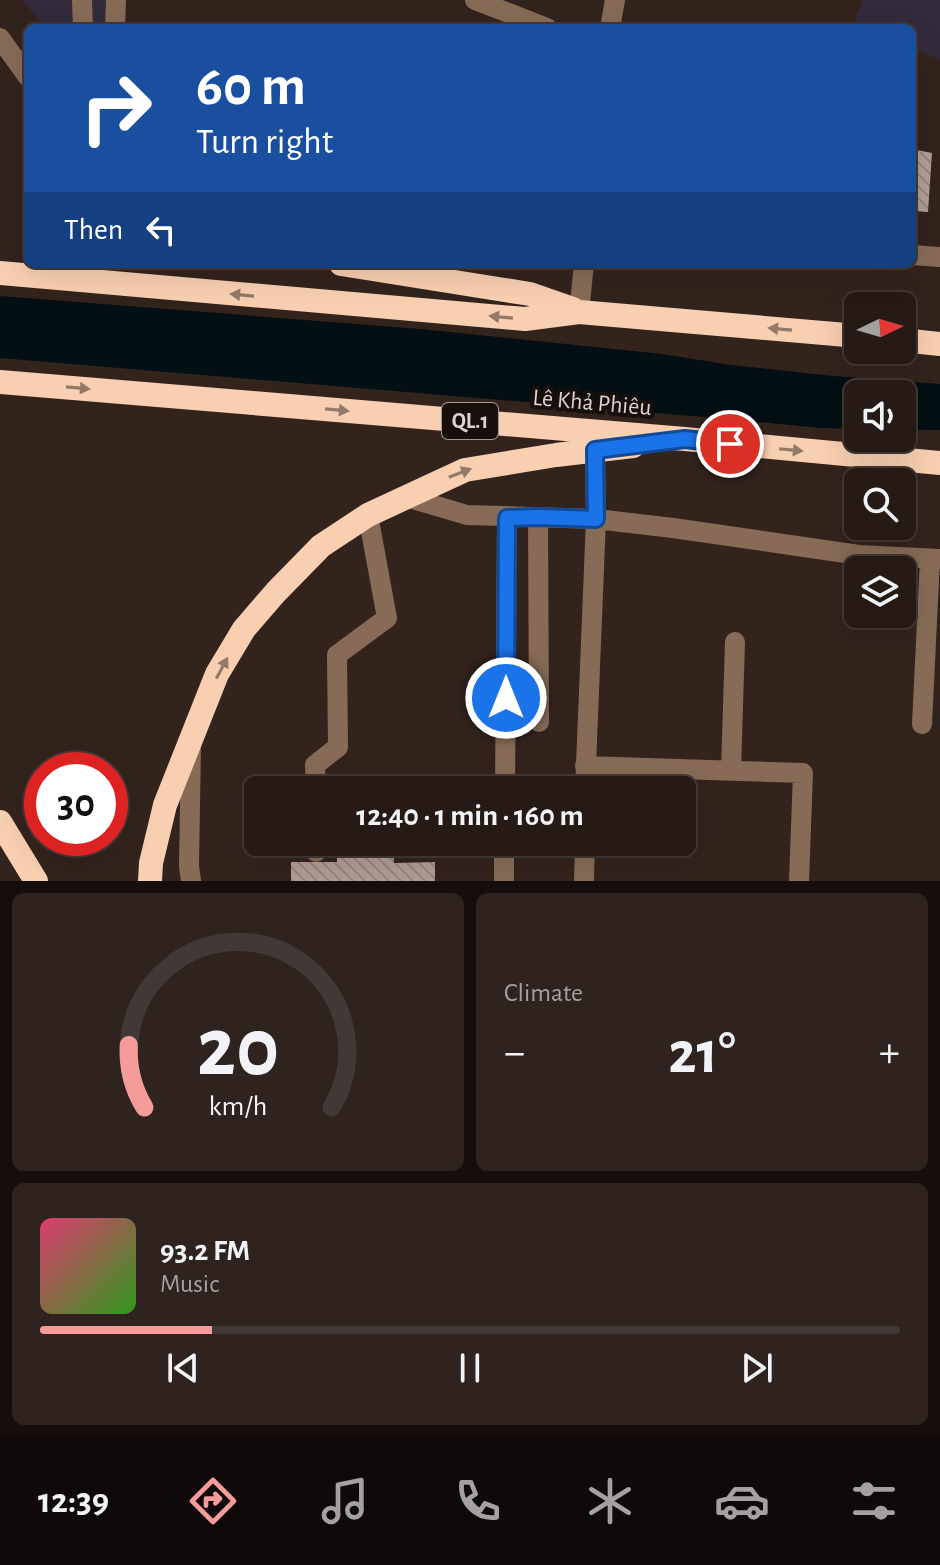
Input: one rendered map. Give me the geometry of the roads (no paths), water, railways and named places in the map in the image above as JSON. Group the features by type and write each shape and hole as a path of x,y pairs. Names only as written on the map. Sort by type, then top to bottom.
{"highway":[{"path":"0,266 24,261"},
{"path":"366,268 530,294 579,312"},
{"path":"0,273 525,319 579,312 844,335"},
{"path":"916,341 940,344"},
{"name":"Lê Khả Phiêu","path":"0,382 940,463"},
{"path":"150,881 151,863 165,805 217,674 244,629 321,546 368,515 465,470 685,439"},
{"path":"0,822 36,881"}],"street":[{"path":"82,0 83,24"},
{"path":"115,24 116,0"},
{"path":"475,0 537,24"},
{"path":"611,24 615,0"},
{"path":"0,38 21,61"},
{"path":"916,255 940,257"},
{"path":"579,312 584,268"},
{"path":"585,776 596,519 595,450"},
{"path":"406,497 467,515 596,519 859,555 935,559 922,724"},
{"path":"315,776 315,765 338,747 337,655 387,618 368,515"},
{"path":"538,517 539,722"},
{"path":"505,776 507,518"},
{"path":"731,771 735,642"},
{"path":"191,740 191,881"},
{"path":"585,766 803,773 799,881"},
{"path":"159,830 163,825 176,821 190,829"},
{"path":"504,856 504,881"},
{"path":"584,881 585,856"}]}
